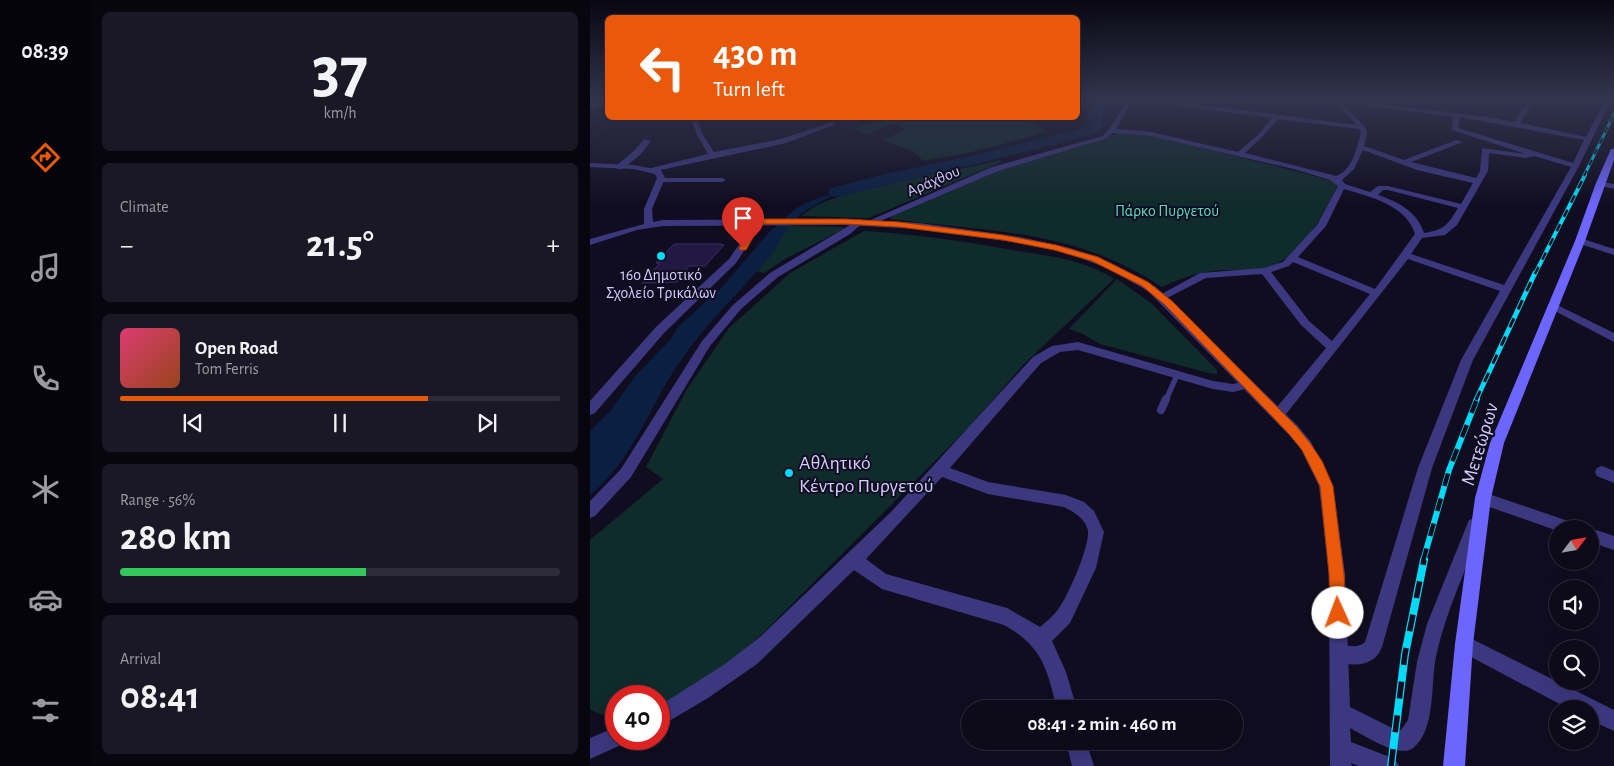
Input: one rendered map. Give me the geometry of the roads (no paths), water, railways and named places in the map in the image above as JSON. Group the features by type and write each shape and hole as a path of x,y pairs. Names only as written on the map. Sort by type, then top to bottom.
{"main road":[{"name":"Μετεώρων","path":"1454,766 1464,644 1482,504 1497,443 1580,241 1600,183 1612,159"}],"street":[{"path":"700,134 712,155"},
{"path":"590,165 654,170 803,134"},
{"name":"Αράχθου","path":"865,222 995,169 1095,140 1108,134"},
{"path":"1149,134 1296,167 1390,202 1405,211 1417,224 1420,232 1419,236 1406,255 1278,415"},
{"path":"1238,155 1262,134"},
{"path":"1162,297 1204,275 1265,271 1281,266 1293,258 1321,226 1334,204 1339,183 1349,171 1364,134"},
{"path":"1470,134 1576,166"},
{"path":"1563,134 1588,139"},
{"path":"1340,653 1361,656 1368,653 1373,647 1378,635 1407,528 1437,434 1467,360 1576,166 1591,134"},
{"path":"620,166 638,152 647,140"},
{"path":"1402,163 1460,142"},
{"path":"1360,147 1402,163 1477,181"},
{"path":"1419,236 1445,232 1454,223 1484,171 1485,150 1526,156 1536,153"},
{"path":"649,224 648,208 661,180 660,175 654,170"},
{"path":"1388,188 1392,177"},
{"path":"661,180 722,180"},
{"path":"1600,183 1614,187"},
{"path":"1372,195 1381,188 1388,188 1463,207"},
{"path":"590,242 649,224 808,221 865,222 968,232 1031,242 1067,250 1095,259 1145,284 1162,297 1249,384 1306,446 1326,486 1337,574 1341,758 1388,766"},
{"path":"590,410 660,330 733,261 763,222"},
{"path":"590,511 614,488 626,473 706,344 738,307 774,275 865,222"},
{"path":"1580,241 1614,252"},
{"path":"1406,255 1506,290"},
{"path":"1293,258 1376,293"},
{"path":"1265,271 1305,322 1332,347"},
{"path":"1553,306 1614,338"},
{"path":"670,710 743,663 856,560 941,470 1037,360 1047,353 1064,347 1078,346 1177,375 1233,388 1249,384"},
{"path":"941,470 988,488 1066,501 1079,506 1089,516 1096,532 1088,568 1064,617 1040,640"},
{"path":"1341,713 1394,740 1406,741 1418,724 1426,662 1436,624 1482,504 1549,523"},
{"path":"1599,538 1614,544"},
{"path":"856,560 864,569 882,581 1006,617 1025,626 1040,640 1053,664 1065,700"},
{"path":"1464,644 1573,700"},
{"path":"1599,714 1614,721"},
{"path":"590,749 605,743"},
{"path":"1079,750 1083,766"}],"lane":[{"path":"1161,410 1177,375"}],"water":[{"path":"837,192 808,209 794,221 768,259 698,338 677,366 617,467 605,482 590,495 590,431 611,410 636,375 670,340 679,326 722,287 772,229 803,205"}],"waterway":[{"path":"837,192 881,180 981,159 1079,134"}],"railway":[{"path":"1584,176 1604,134"},
{"path":"1535,274 1585,175"},
{"path":"1476,400 1535,273"},
{"path":"1423,561 1449,470 1477,399"},
{"path":"1391,766 1405,654 1424,560"}],"place":[{"name":"16ο Δημοτικό Σχολείο Τρικάλων","path":"661,256"},
{"name":"Αθλητικό Κέντρο Πυργετού","path":"789,473"}],"park label":[{"name":"Πάρκο Πυργετού","path":"1167,210"}]}
